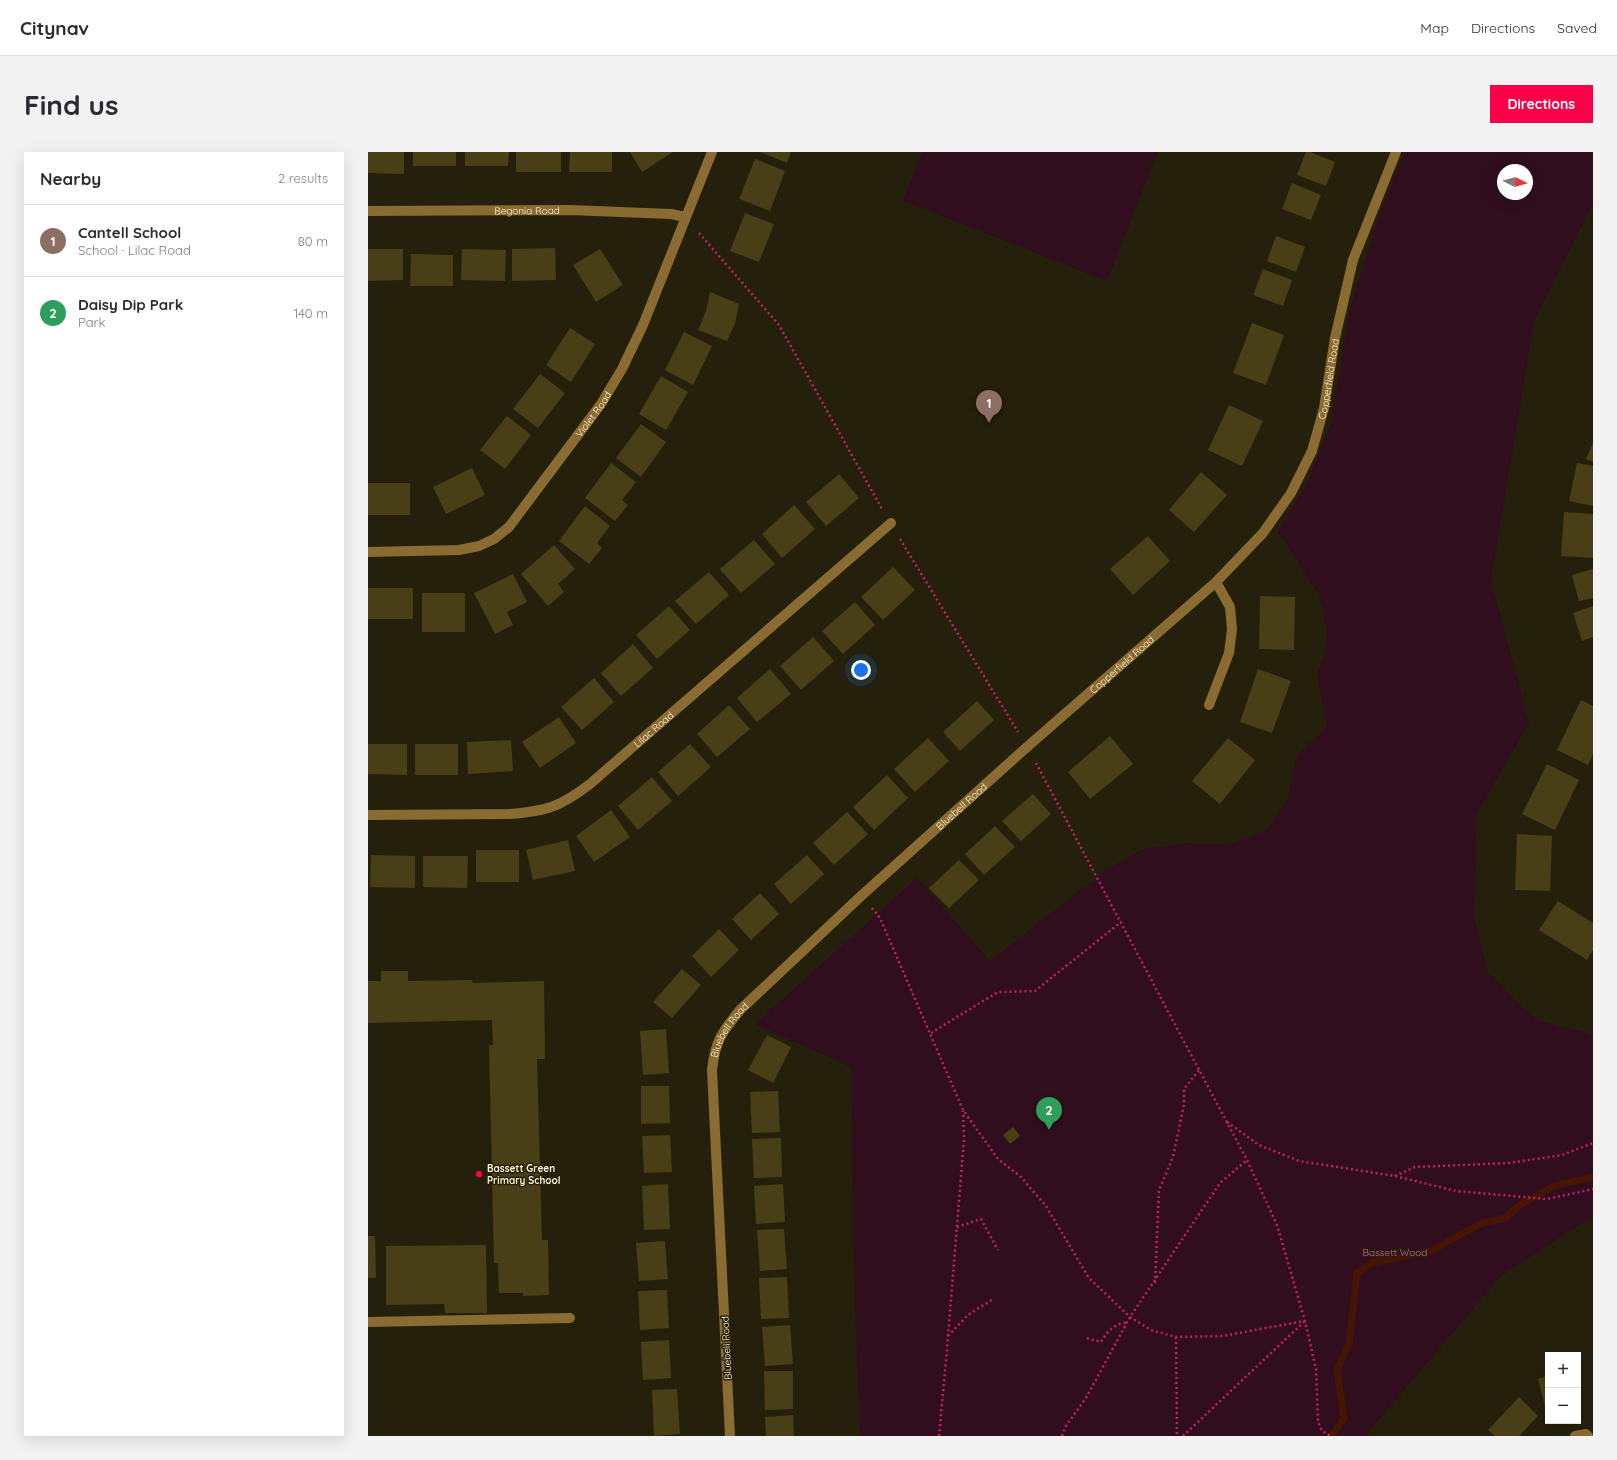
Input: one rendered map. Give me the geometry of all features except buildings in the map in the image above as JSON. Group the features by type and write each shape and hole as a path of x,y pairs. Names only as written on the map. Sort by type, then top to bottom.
{"street":[{"name":"Violet Road","path":"368,552 459,550 479,546 494,539 509,527 601,404 622,369 643,325 712,152"},
{"name":"Copperfield Road","path":"1027,747 1216,582 1267,527 1291,494 1312,451 1324,408 1335,338 1353,260 1396,152"},
{"name":"Begonia Road","path":"368,211 570,210 670,214 685,217"},
{"name":"Lilac Road","path":"368,815 510,814 552,808 571,799 891,523"},
{"path":"1209,705 1229,653 1232,629 1230,607 1216,582"},
{"name":"Bluebell Road","path":"730,1436 712,1070 718,1040 740,1010 861,896 1027,747"},
{"path":"368,1322 570,1318"},
{"path":"1575,1436 1586,1434 1588,1436"}],"path":[{"path":"685,217 779,325 891,523 1027,747 1227,1122 1247,1160 1277,1225 1305,1321 1316,1369 1318,1422 1322,1432 1331,1436"},
{"path":"861,896 880,918 963,1110 998,1159 1020,1176 1046,1206 1089,1278 1130,1317 1151,1330 1176,1337 1222,1336 1305,1321"},
{"path":"930,1033 998,992 1035,991 1121,922"},
{"path":"1154,1283 1159,1190 1173,1157 1184,1105 1184,1089 1199,1070"},
{"path":"939,1436 964,1139 963,1110"},
{"path":"1227,1122 1259,1145 1299,1161 1395,1176 1456,1191 1547,1199 1593,1189"},
{"path":"1395,1176 1415,1167 1509,1163 1562,1155 1593,1143"},
{"path":"1062,1436 1066,1426 1086,1398 1130,1317 1220,1183 1247,1160"},
{"path":"957,1228 981,1219 998,1250"},
{"path":"948,1337 968,1315 992,1299"},
{"path":"1183,1436 1305,1321"},
{"path":"1087,1338 1101,1342 1107,1331 1122,1323 1128,1323"},
{"path":"1176,1337 1177,1436"}],"green space":[{"path":"922,152 1158,152 1107,281 903,201"},
{"name":"Bassett Wood","path":"1404,152 1593,152 1593,204 1534,321 1491,580 1529,723 1477,813 1474,917 1488,973 1537,1020 1593,1034 1593,1216 1501,1276 1365,1436 860,1436 854,1279 851,1067 755,1024 917,878 990,961 1106,870 1143,849 1187,843 1229,845 1268,829 1288,798 1296,757 1327,727 1317,674 1325,655 1327,631 1319,595 1277,532 1307,483 1330,426 1350,309 1375,228"}],"waterway":[{"path":"1332,1436 1344,1418 1337,1370 1349,1344 1357,1273 1374,1262 1431,1251 1480,1224 1505,1218 1519,1206 1554,1186 1593,1177"}],"place":[{"name":"Cantell School","path":"989,423"},
{"name":"Daisy Dip Park","path":"1049,1130"},
{"name":"Bassett Green Primary School","path":"479,1174"}]}
